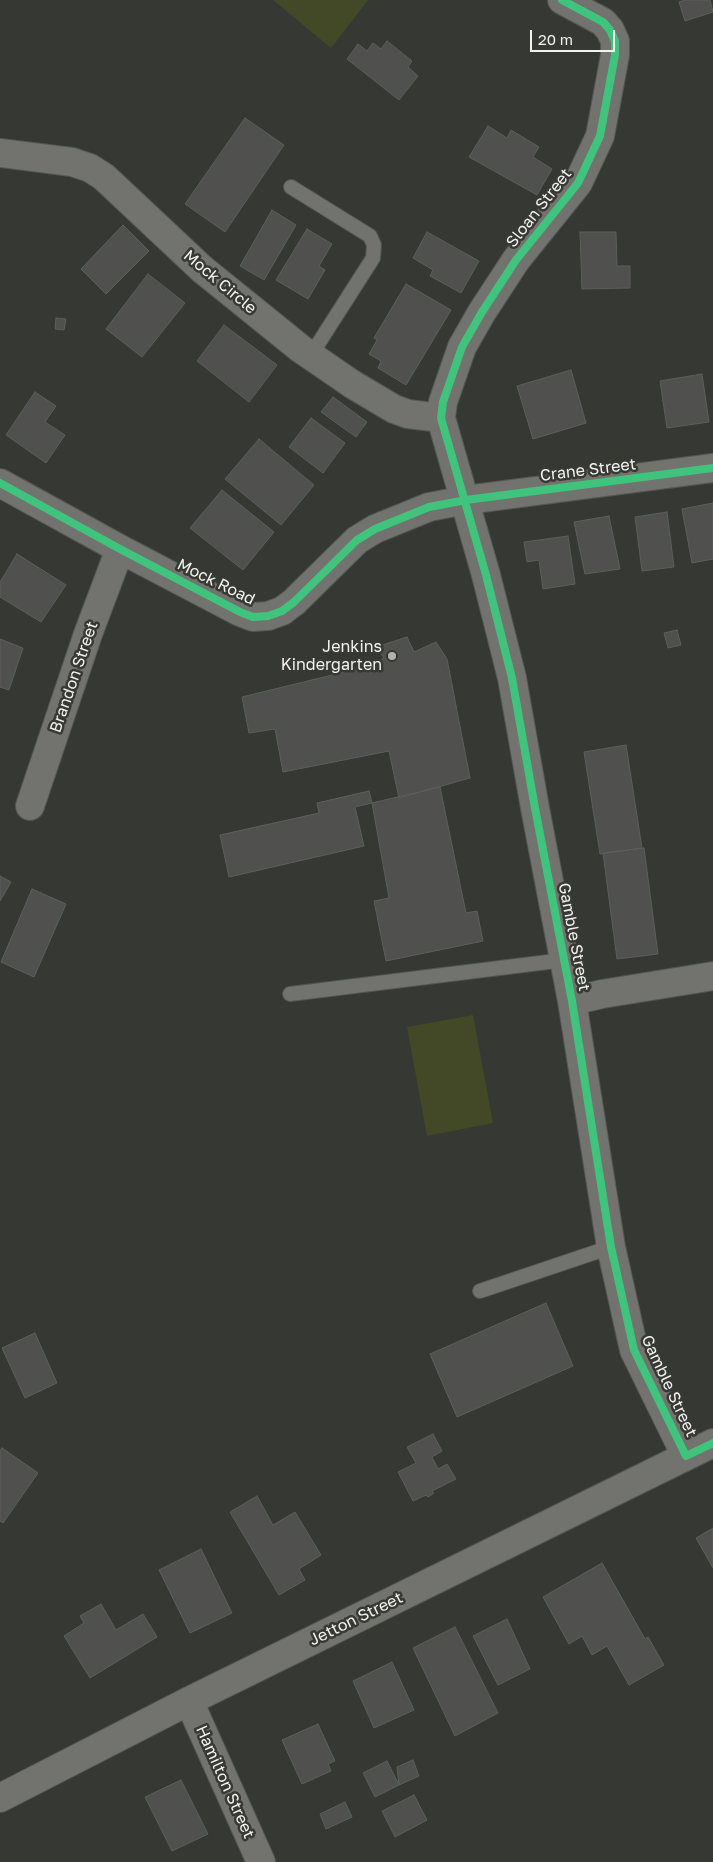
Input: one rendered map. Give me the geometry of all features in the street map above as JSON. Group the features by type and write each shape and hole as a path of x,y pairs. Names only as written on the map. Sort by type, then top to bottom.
{"street":[{"name":"Sloan Street","path":"441,418 443,402 462,348 482,312 516,260 578,183 600,136 616,54 615,42 610,30 602,22 562,0"},
{"name":"Mock Circle","path":"0,153 72,162 90,168 104,178 202,269 311,355 352,384 394,409 408,414 441,418"},
{"name":"Gamble Street","path":"441,418 466,500 512,678 572,1001 611,1247 634,1350 686,1456"},
{"name":"Crane Street","path":"466,500 713,468"},
{"name":"Mock Road","path":"0,482 120,549 253,617 268,616 282,611 294,602 344,550 375,529 429,507 466,500"},
{"name":"Brandon Street","path":"30,806 88,634 120,549"},
{"path":"572,1001 602,994 713,976"},
{"name":"Jetton Street","path":"0,1798 188,1701 713,1443"},
{"name":"Hamilton Street","path":"188,1701 261,1862"}],"lane":[{"path":"291,187 370,236 374,245 373,258 311,355"},
{"path":"290,994 564,960"},
{"path":"480,1291 611,1247"}],"green space":[{"path":"273,0 368,0 331,48"},
{"path":"473,1015 493,1123 427,1136 407,1027"}],"building":[{"path":"685,0 710,0 713,12 685,21 679,2"},
{"path":"387,41 412,61 408,67 418,76 399,100 347,59 358,44 367,51 373,43 381,49"},
{"path":"245,118 284,145 225,232 185,204"},
{"path":"488,126 507,138 511,130 539,147 533,157 552,169 537,195 469,157"},
{"path":"272,210 296,225 264,280 240,266"},
{"path":"123,225 149,251 106,294 81,269"},
{"path":"307,229 332,244 319,266 325,270 308,299 276,280"},
{"path":"427,232 479,261 461,293 430,276 433,270 413,258"},
{"path":"580,232 616,232 617,266 630,266 630,288 582,289"},
{"path":"148,274 185,303 142,357 106,329"},
{"path":"406,284 451,310 406,385 378,368 381,361 369,354 377,340 374,338"},
{"path":"56,318 66,319 64,330 55,329"},
{"path":"224,325 277,365 249,402 197,361"},
{"path":"571,370 586,423 533,439 517,386"},
{"path":"702,374 709,422 667,428 660,381"},
{"path":"35,392 56,406 45,422 65,435 46,463 6,435"},
{"path":"333,397 367,422 356,437 321,412"},
{"path":"311,418 345,443 323,473 289,447"},
{"path":"259,439 314,485 281,525 225,479"},
{"path":"222,490 274,532 243,570 190,528"},
{"path":"713,503 713,559 692,563 682,509"},
{"path":"667,512 674,567 642,571 635,517"},
{"path":"609,516 620,569 585,574 574,522"},
{"path":"568,536 575,584 543,589 539,560 527,562 524,542"},
{"path":"17,554 66,585 41,622 0,597 0,582"},
{"path":"677,630 681,645 668,648 664,633"},
{"path":"407,637 414,652 436,642 447,659 470,778 399,798 389,751 283,772 275,729 249,733 242,697 373,665 384,658 376,647"},
{"path":"0,639 23,648 9,690 0,687"},
{"path":"626,745 642,848 600,854 584,752"},
{"path":"440,787 466,913 477,911 483,941 386,961 374,901 389,898 372,803"},
{"path":"369,791 372,803 355,807 364,846 229,877 220,835 319,813 317,803"},
{"path":"644,848 658,954 617,959 603,853"},
{"path":"0,876 11,882 0,901"},
{"path":"32,889 66,904 34,977 1,962"},
{"path":"546,1303 573,1366 457,1417 430,1354"},
{"path":"35,1333 57,1383 25,1398 2,1348"},
{"path":"433,1434 442,1451 432,1457 438,1469 447,1464 456,1479 432,1491 434,1493 428,1497 426,1495 413,1501 398,1472 416,1463 407,1447"},
{"path":"2,1448 38,1473 3,1523 0,1521 0,1451"},
{"path":"257,1496 273,1525 295,1512 321,1555 299,1569 305,1580 279,1595 230,1512"},
{"path":"713,1528 713,1568 696,1538"},
{"path":"201,1549 232,1613 190,1633 159,1570"},
{"path":"602,1563 645,1639 648,1637 664,1665 629,1685 607,1646 592,1655 582,1636 569,1644 543,1597"},
{"path":"101,1604 116,1630 143,1614 157,1637 90,1678 64,1636 84,1623 80,1616"},
{"path":"507,1619 530,1669 498,1685 473,1636"},
{"path":"455,1627 498,1713 455,1736 413,1648"},
{"path":"392,1662 414,1710 374,1728 353,1681"},
{"path":"318,1724 335,1761 328,1764 331,1771 302,1784 282,1740"},
{"path":"413,1760 419,1776 399,1785 397,1767"},
{"path":"387,1761 399,1785 375,1797 363,1773"},
{"path":"181,1780 208,1834 172,1851 145,1797"},
{"path":"414,1795 427,1820 395,1837 382,1811"},
{"path":"345,1802 352,1817 326,1829 320,1814"}],"cycle path":[{"path":"562,0 603,22 610,30 615,41 615,55 600,136 578,183 516,260 462,347 443,402 441,418 486,575 512,678 572,1001 611,1247 634,1350 686,1456 713,1443"},
{"path":"0,483 120,549 253,617 268,616 282,611 294,602 357,540 375,529 429,507 466,500 713,468"}],"place":[{"name":"Jenkins Kindergarten","path":"392,656"}]}
